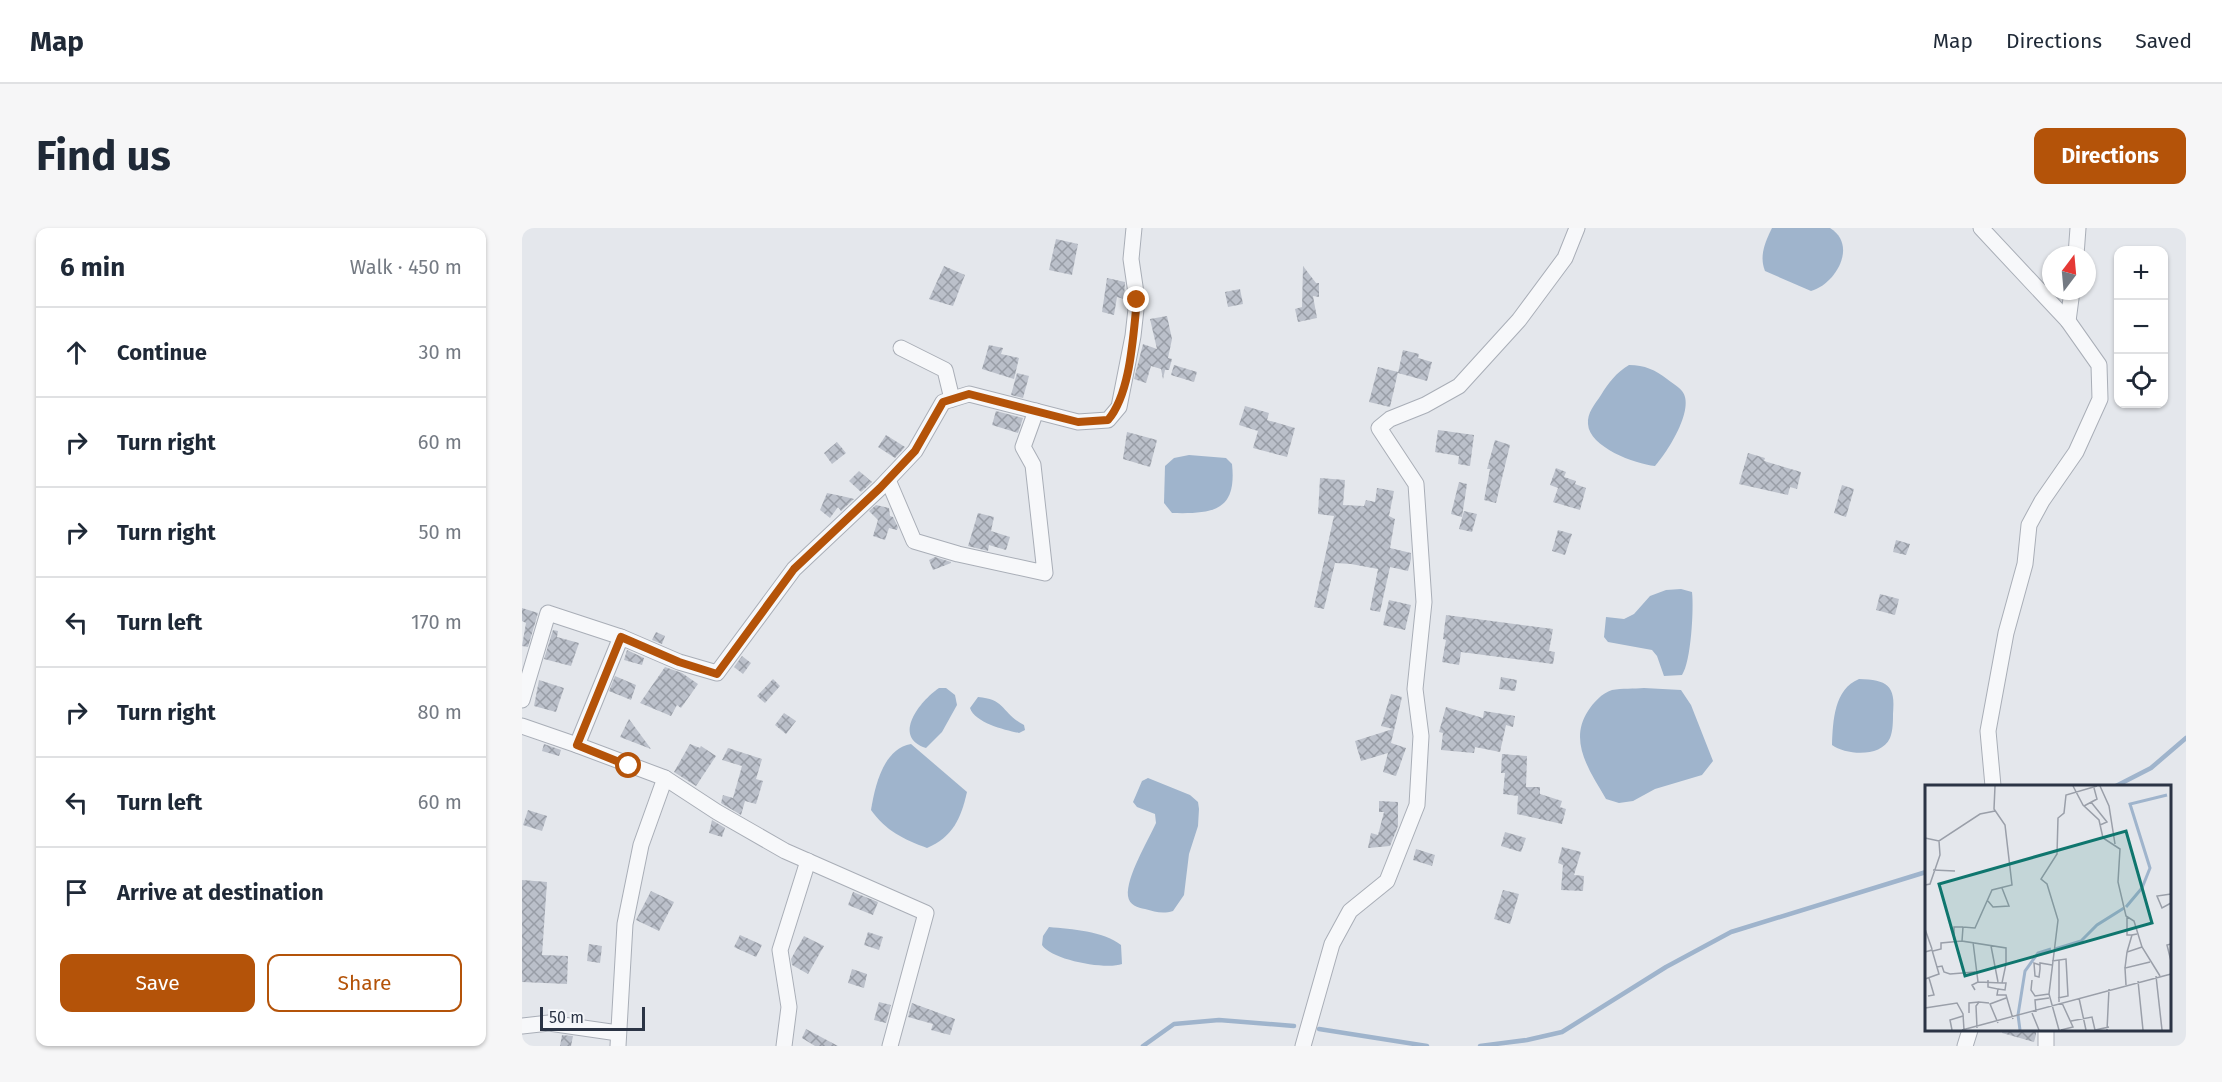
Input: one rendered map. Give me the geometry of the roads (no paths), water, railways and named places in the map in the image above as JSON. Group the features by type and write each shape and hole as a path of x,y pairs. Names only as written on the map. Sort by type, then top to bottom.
{"street":[{"path":"522,700 548,613 621,637 679,662 717,674 794,569 888,480 915,451 943,402 969,394 1078,422 1108,420 1119,407 1133,336 1137,300 1131,259 1134,228"},
{"path":"1303,1046 1332,944 1350,911 1387,881 1417,805 1421,736 1415,689 1424,602 1416,484 1379,428 1390,419 1425,405 1459,386 1520,320 1565,258 1577,228"},
{"path":"1982,228 2068,321 2099,365 2100,399 2076,452 2042,501 2030,525 2025,564 2006,633 1988,731 1993,785"},
{"path":"2077,246 2078,228"},
{"path":"2068,321 2071,300"},
{"path":"901,348 945,370 952,399"},
{"path":"888,480 914,541 957,554 1045,573 1033,465 1023,447 1036,411"},
{"path":"577,745 621,637"},
{"path":"522,726 666,778 717,812 808,861 926,913 890,1046"},
{"path":"522,1026 549,1023 618,1040 625,924 642,845 666,778"},
{"path":"784,1046 789,1007 780,950 808,861"},
{"path":"1965,1046 1969,1031"}],"water":[{"path":"1772,228 1830,228 1838,235 1843,254 1828,281 1811,291 1765,271 1763,254"},
{"path":"1629,365 1645,367 1658,373 1681,390 1685,399 1683,419 1655,466 1636,462 1614,453 1596,440 1590,432 1588,424 1592,409 1607,386"},
{"path":"1189,455 1226,458 1232,464 1233,480 1230,492 1226,500 1210,510 1172,513 1164,503 1165,466 1174,458"},
{"path":"1681,589 1692,592 1693,600 1690,648 1682,675 1664,676 1657,656 1652,650 1608,642 1604,637 1606,617 1624,619 1634,614 1650,596 1666,590"},
{"path":"1859,679 1877,681 1888,686 1894,704 1890,738 1879,749 1863,753 1846,751 1832,745 1836,707 1844,690"},
{"path":"939,688 946,688 955,695 957,705 942,732 926,748 916,743 911,736 910,728 917,710"},
{"path":"1616,689 1681,690 1691,705 1713,761 1702,775 1655,789 1633,801 1619,803 1606,799 1588,767 1581,745 1582,723 1592,705 1605,693"},
{"path":"978,697 987,698 999,704 1024,725 1025,730 1019,733 1006,730 978,718 970,708"},
{"path":"911,744 967,792 955,826 936,844 927,848 896,834 871,810 878,780 887,761 901,747"},
{"path":"1148,778 1190,795 1198,802 1198,826 1189,854 1184,895 1173,911 1169,912 1156,912 1137,907 1130,902 1128,896 1130,879 1156,823 1155,814 1137,807 1133,802 1142,781"},
{"path":"1049,927 1087,932 1114,940 1121,945 1122,964 1092,965 1056,955 1042,945 1043,936"}],"waterway":[{"path":"2118,785 2151,768 2186,738"},
{"path":"1480,1046 1527,1040 1562,1032 1666,967 1731,932 1925,872"},
{"path":"1143,1046 1174,1024 1219,1020 1294,1026"},
{"path":"1319,1029 1427,1046"}]}
